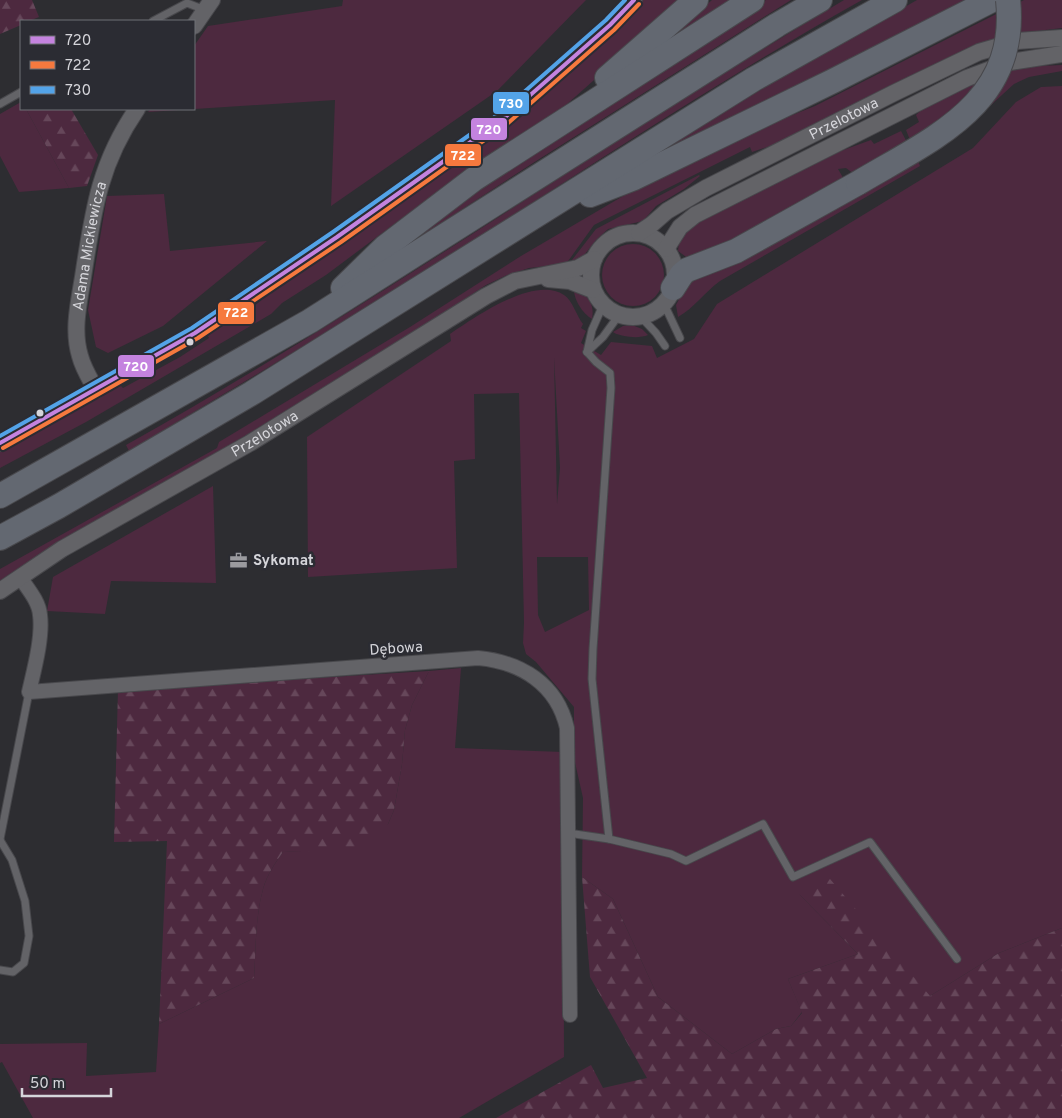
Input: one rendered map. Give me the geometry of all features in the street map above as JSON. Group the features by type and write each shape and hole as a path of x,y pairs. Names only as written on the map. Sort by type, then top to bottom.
{"highway":[{"path":"540,137 696,0"},
{"path":"310,320 385,247 474,179 752,0"},
{"path":"0,496 310,320 769,30 820,0"},
{"path":"0,538 59,506 252,393 754,79 895,0"},
{"path":"537,216 634,178 833,81 992,0"},
{"path":"669,296 682,274 687,270 736,251 858,183 949,128 978,102 996,76 1004,58 1010,26 1008,0"}],"street":[{"path":"0,444 195,333 337,237 503,119 610,25 634,0"},
{"path":"195,24 208,5"},
{"name":"Przelotowa","path":"639,233 667,211 706,188 979,52 1017,41 1062,38"},
{"name":"Przelotowa","path":"666,248 680,227 695,215 967,78 1010,62 1062,54"},
{"name":"Adama Mickiewicza","path":"96,390 79,355 76,322 92,215 100,185 118,141 136,110"},
{"path":"639,233 654,238 666,248 674,267 669,296 653,312 630,317 619,315 603,305 593,290 591,278 594,259 599,250 610,240 624,234 639,233"},
{"name":"Przelotowa","path":"0,591 62,549 250,444 486,296 515,282 578,268 594,259"},
{"name":"Przelotowa","path":"528,278 570,282 593,290"},
{"path":"20,577 32,595 40,614 39,640 29,692"},
{"name":"Dębowa","path":"29,692 478,658 495,660 528,672 543,684 558,703 567,728 570,1016"}],"lane":[{"path":"155,20 186,3 208,5"},
{"path":"0,104 20,93"},
{"path":"669,296 680,338"},
{"path":"587,352 592,330 603,305"},
{"path":"587,352 603,337 619,315"},
{"path":"641,316 665,346"},
{"path":"587,352 610,373 611,388 592,669 610,839"},
{"path":"0,970 13,972 24,963 29,936 25,901 12,860 0,839 29,692"},
{"path":"568,833 610,839 671,854 686,861 763,824 793,877 870,842 957,959"}],"green space":[{"path":"0,0 32,0 39,17 32,20 20,20 20,25 0,34"},
{"path":"343,0 586,0 497,91 331,206 335,100 195,109 195,45 208,26 342,6"},
{"path":"641,0 684,0 557,113 424,206 421,204 326,275 282,303 271,314 86,422 0,468 0,452 120,385 123,388 180,357 209,338 207,334 241,315 257,304 271,290 412,196 500,131"},
{"path":"712,0 739,0 640,63"},
{"path":"766,0 791,0 533,163 406,246 450,209"},
{"path":"844,0 862,0 751,65 388,294 129,451 126,445 308,338 664,111"},
{"path":"917,0 966,0 838,67 628,170 772,83"},
{"path":"1024,0 1062,0 1062,28 1029,32 994,40 782,142 752,152 750,147 594,225 566,264 529,268 486,285 378,356 0,583 0,569 217,448 219,442 410,327 521,256 630,192 765,126 815,106"},
{"path":"1062,65 1062,71 1029,77 1014,84 991,105 944,117 910,140 906,130 919,122 916,115 935,101 949,94 995,75 1019,68"},
{"path":"1062,86 1062,928 999,953 930,996 799,894 858,954 788,979 802,1012 791,1026 776,1029 732,1054 658,997 613,899 582,877 583,798 574,758 574,707 536,662 526,654 523,643 519,393 474,394 475,459 454,461 457,568 308,577 307,437 451,341 450,334 474,318 505,301 537,290 551,290 567,298 583,324 581,328 586,331 581,343 601,355 611,342 652,346 657,358 694,339 717,304 973,148 1016,102 1041,87","holes":["554,357 560,468 557,504","537,557 588,557 589,610 545,632 538,615"]},
{"path":"20,103 20,110 27,110 69,188 19,192 0,156 0,114"},
{"path":"27,110 72,110 98,155 87,186 69,188"},
{"path":"150,110 179,110 148,112"},
{"path":"901,131 908,144 854,174 846,168 838,169 845,181 715,253 689,259 678,251 679,242 688,227 827,156 871,140 874,144"},
{"path":"918,161 920,166 720,281 678,317 676,305 688,282"},
{"path":"699,175 684,189 656,206 643,221 608,229 596,240 581,259 573,263 572,260 596,229"},
{"path":"164,194 170,251 267,241 163,326 108,353 96,347 88,310 107,196"},
{"path":"627,244 639,244 655,253 662,263 664,275 662,287 655,297 639,306 627,306 616,301 607,292 602,281 602,269 607,258 616,249"},
{"path":"574,287 589,300 593,313 592,319 579,305"},
{"path":"632,325 642,329 648,335 630,337 613,332 623,326"},
{"path":"213,486 216,583 111,581 105,614 47,611 53,577"},
{"path":"461,668 455,748 563,752 564,1057 459,1118 33,1118 2,1062 0,1063 0,1044 87,1043 86,1076 156,1072 159,1024 254,978 260,900 267,879 283,852 301,851 388,824 394,810 402,764 405,730 412,705 429,671"},
{"path":"429,671 412,705 405,730 402,764 394,810 388,824 364,846 345,850 283,852 267,879 260,900 254,978 159,1024 167,841 114,842 118,690"},
{"path":"582,877 613,899 658,997 732,1054 776,1029 791,1026 802,1013 788,979 858,954 798,893 830,879 930,996 999,953 1062,928 1062,1118 496,1118 591,1065 603,1088 647,1078 590,977"}],"transit line":[{"name":"730","path":"0,436 192,328 333,232 499,114 606,20 625,0"},
{"name":"720","path":"0,443 195,333 337,237 503,119 610,25 634,0"},
{"name":"722","path":"3,448 198,338 341,242 507,124 614,30 639,4"}],"place":[{"name":"Sykomat","path":"239,560"}]}
